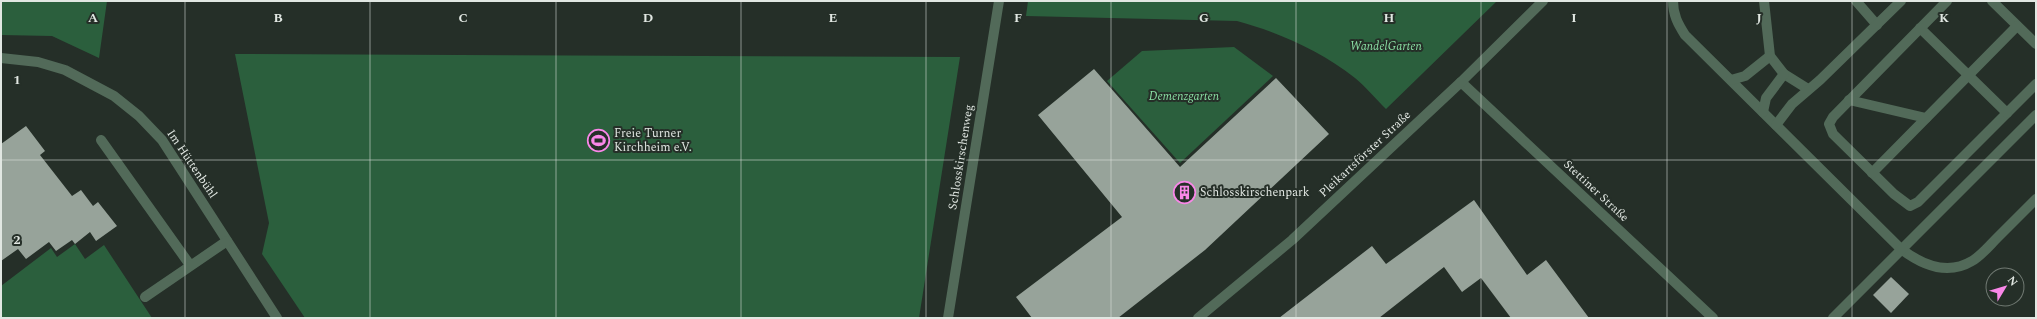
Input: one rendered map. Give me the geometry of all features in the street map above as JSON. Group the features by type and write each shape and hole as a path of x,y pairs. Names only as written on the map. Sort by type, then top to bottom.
{"street":[{"name":"Schlosskirschenweg","path":"948,318 999,1"},
{"name":"Pleikartsförster Straße","path":"1198,318 1292,240 1461,82 1543,1"},
{"path":"1673,1 1673,9 1677,23 1685,35 1901,249 1916,260 1936,268 1954,267 1965,264 1977,257 2036,198"},
{"path":"1764,1 1770,56 1784,74 1808,89"},
{"path":"1856,1 1877,25"},
{"path":"1776,125 1792,104 1820,80 1901,1"},
{"path":"1947,1 1849,100 1833,117 1829,124 1833,134 1903,202 1910,206 1918,202 2036,84"},
{"path":"1992,1 2036,44"},
{"path":"1872,173 2018,26"},
{"path":"1920,28 2007,113"},
{"path":"1731,80 1745,76 1770,56"},
{"name":"Im Hüttenbühl","path":"1,58 38,62 65,70 114,96 132,110 162,140 277,318"},
{"path":"1762,112 1766,98 1784,74"},
{"name":"Stettiner Straße","path":"1461,82 1713,318"},
{"path":"1849,100 1926,118"},
{"path":"1833,318 2036,115"},
{"path":"101,140 190,266"},
{"path":"145,297 227,241"}],"green space":[{"path":"1,1 107,1 99,58 52,36 1,35"},
{"name":"WandelGarten","path":"1028,1 1497,1 1386,109 1355,78 1328,59 1283,37 1237,21 1026,16"},
{"name":"Demenzgarten","path":"1234,47 1273,76 1180,163 1107,81 1142,51"},
{"name":"Freie Turner Kirchheim e.V.","path":"235,54 960,57 919,318 305,318 262,254 269,223"},
{"path":"75,244 85,259 104,245 152,318 1,318 1,286 51,248 57,257"}],"building":[{"name":"Schlosskirschenpark","path":"1094,69 1180,167 1276,78 1329,134 1205,250 1118,318 1032,318 1016,297 1122,217 1038,115"},
{"path":"26,126 45,151 40,155 72,196 81,190 93,206 98,202 117,226 96,241 90,232 75,244 72,240 56,251 49,242 26,259 18,249 1,261 1,144"},
{"path":"1474,200 1527,275 1546,260 1589,318 1511,318 1481,278 1462,292 1444,267 1379,318 1279,318 1372,246 1386,264"},
{"path":"1891,277 1909,294 1891,313 1873,295"}],"place":[{"name":"Freie Turner Kirchheim e.V.","path":"599,140"},
{"name":"Schlosskirschenpark","path":"1184,192"}]}
